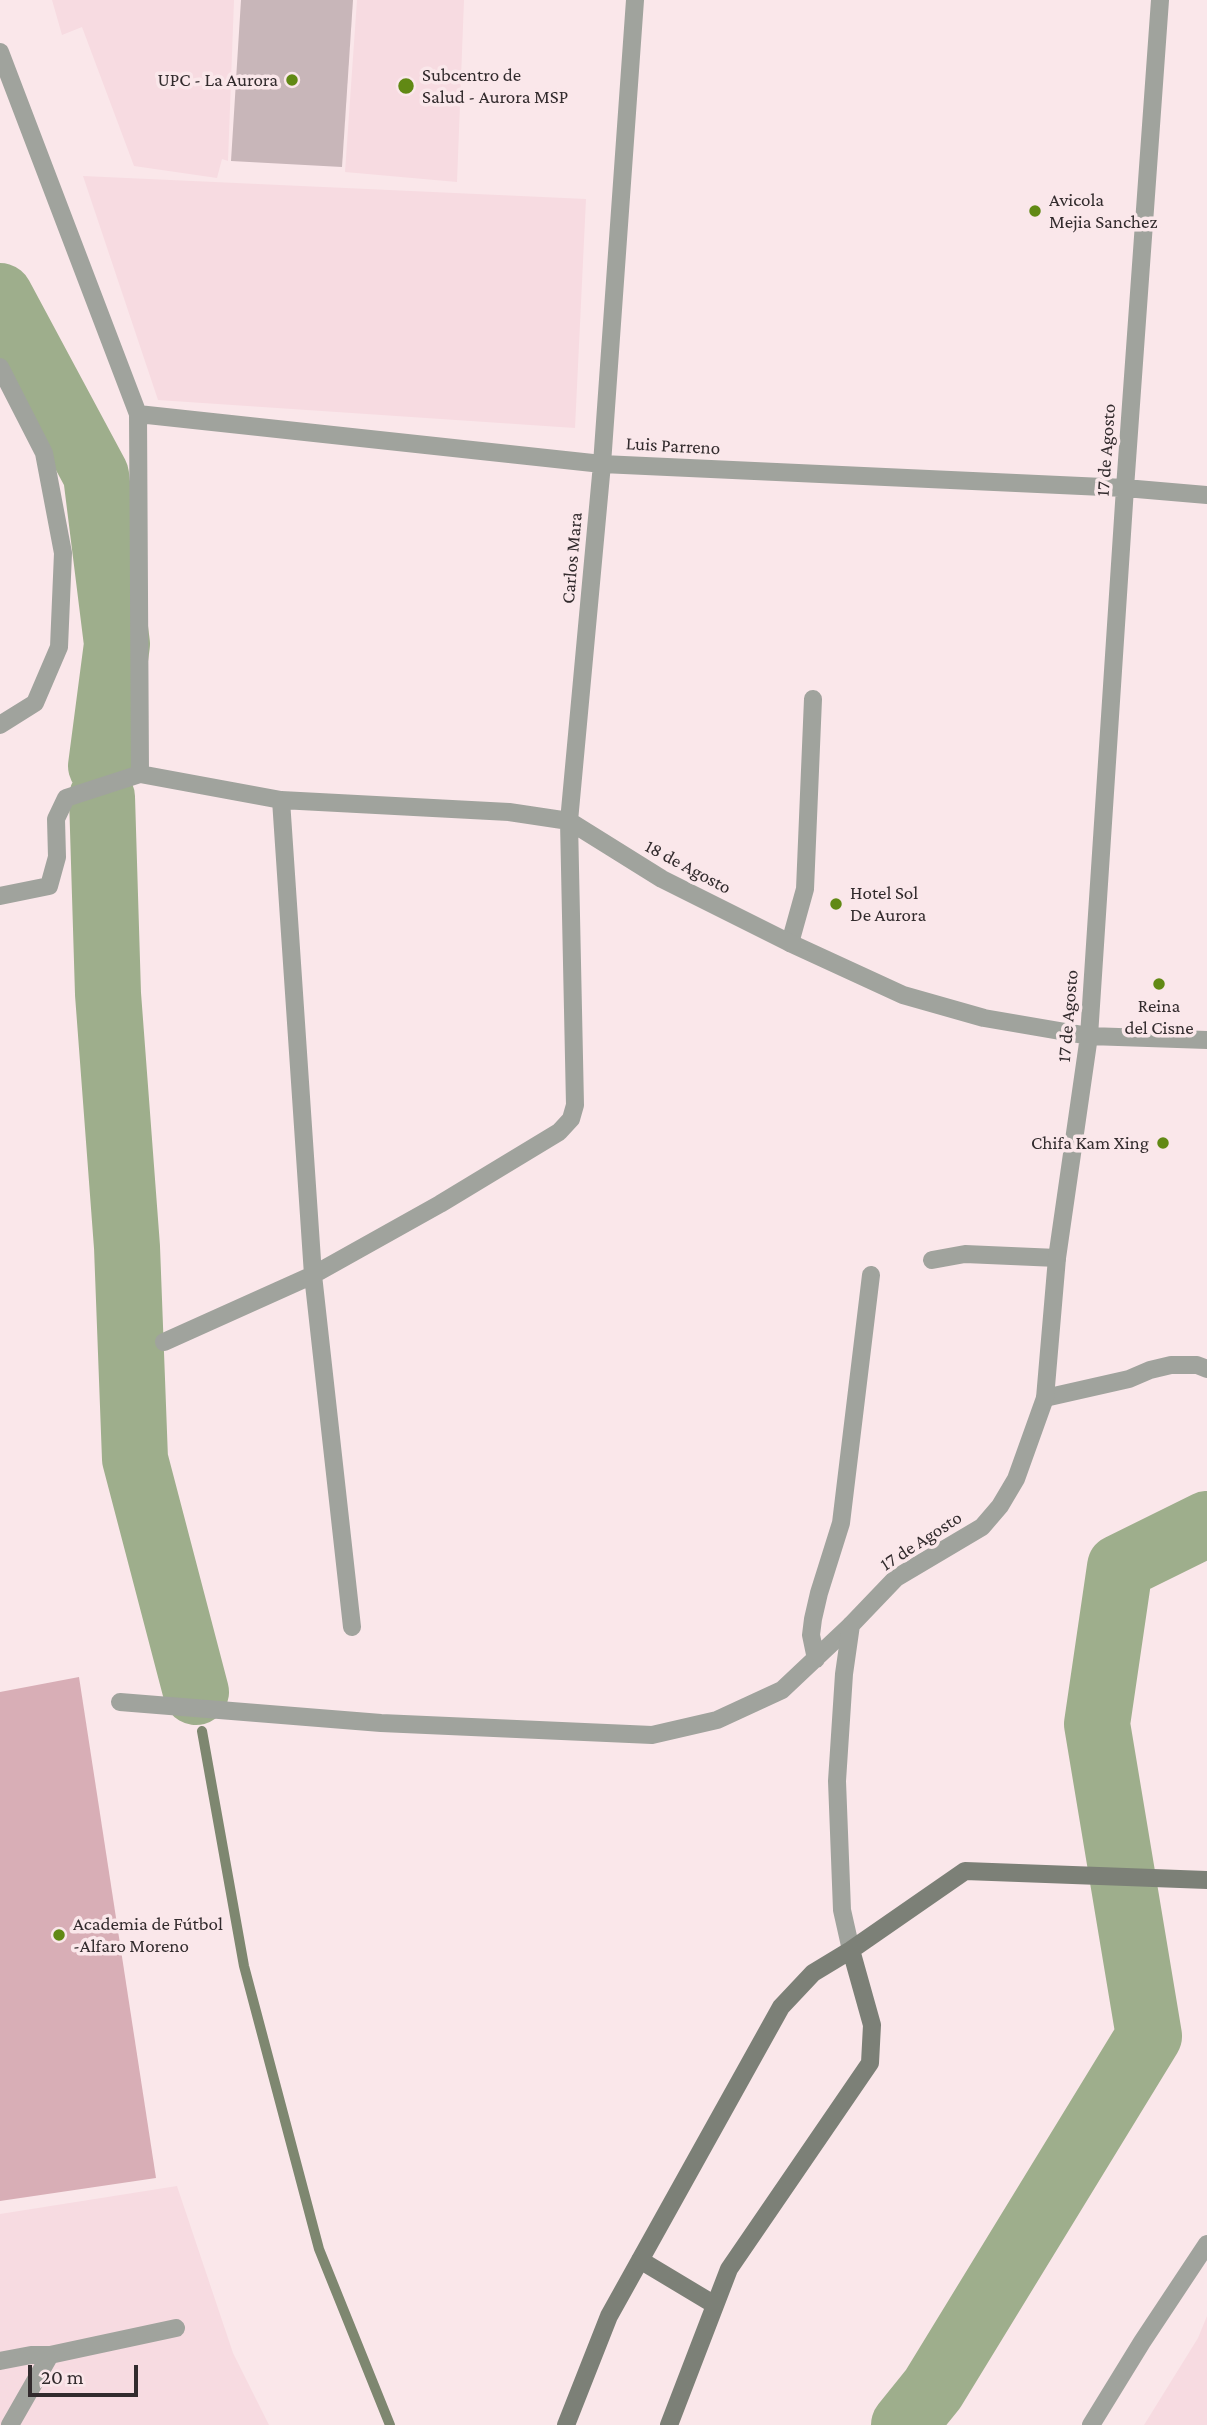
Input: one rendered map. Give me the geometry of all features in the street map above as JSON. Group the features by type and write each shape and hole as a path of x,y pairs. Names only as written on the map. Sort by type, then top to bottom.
{"street":[{"name":"Carlos Mara","path":"313,1275 440,1204 559,1132 571,1119 575,1105 569,821 601,464 635,0"},
{"name":"17 de Agosto","path":"120,1702 381,1723 652,1735 717,1720 782,1690 896,1578 982,1527 1017,1479 1045,1398 1057,1258 1089,1036 1160,0"},
{"path":"0,52 138,414 140,774 66,798 56,819 57,857 49,886 0,896"},
{"path":"0,367 44,453 63,553 59,647 35,703 0,725"},
{"name":"Luis Parreno","path":"138,414 601,464 1125,488 1207,495"},
{"path":"790,943 805,889 813,699"},
{"name":"18 de Agosto","path":"140,774 281,800 509,813 569,821 662,879 790,943 903,995 984,1018 1089,1036 1207,1041"},
{"path":"281,800 313,1275 352,1627"},
{"path":"932,1260 965,1254 1057,1258"},
{"path":"164,1342 313,1275"},
{"path":"816,1659 811,1635 813,1619 818,1593 841,1523 871,1275"},
{"path":"1045,1398 1129,1379 1171,1365 1207,1369"},
{"path":"670,2425 729,2269 870,2063 872,2025 842,1910 837,1781 844,1674 851,1625"},
{"path":"566,2425 609,2316 781,2007 813,1973 965,1871 1207,1880"},
{"path":"1091,2425 1207,2244"},
{"path":"640,2260 715,2305"},
{"path":"0,2361 31,2355 50,2355 176,2328"},
{"path":"10,2425 50,2355"}],"shaded area":[{"path":"52,0 234,0 228,161 222,159 217,178 134,166 82,27 62,35"},
{"name":"Subcentro de Salud - Aurora MSP","path":"357,0 464,0 457,182 345,172"},
{"path":"83,176 586,199 575,428 158,400"},
{"name":"Academia de Fútbol -Alfaro Moreno","path":"79,1677 156,2178 0,2201 0,1692"},
{"path":"177,2186 233,2353 269,2425 0,2425 0,2214"},
{"path":"1207,2316 1207,2425 1144,2425 1198,2338"}],"building":[{"name":"UPC - La Aurora","path":"241,0 353,0 342,167 231,161"}],"waterway":[{"path":"0,296 96,475 117,644 101,766"},
{"path":"102,797 108,994 127,1247 135,1459 196,1692"},
{"path":"904,2425 933,2389 1149,2036 1097,1724 1120,1567 1207,1524"},
{"path":"202,1731 244,1966 319,2249 390,2425"}],"place":[{"name":"UPC - La Aurora","path":"292,80"},
{"name":"Subcentro de Salud - Aurora MSP","path":"406,86"},
{"name":"Avicola Mejia Sanchez","path":"1035,211"},
{"name":"Hotel Sol De Aurora","path":"836,904"},
{"name":"Reina del Cisne","path":"1159,984"},
{"name":"Chifa Kam Xing","path":"1163,1143"},
{"name":"Academia de Fútbol -Alfaro Moreno","path":"59,1935"}]}
